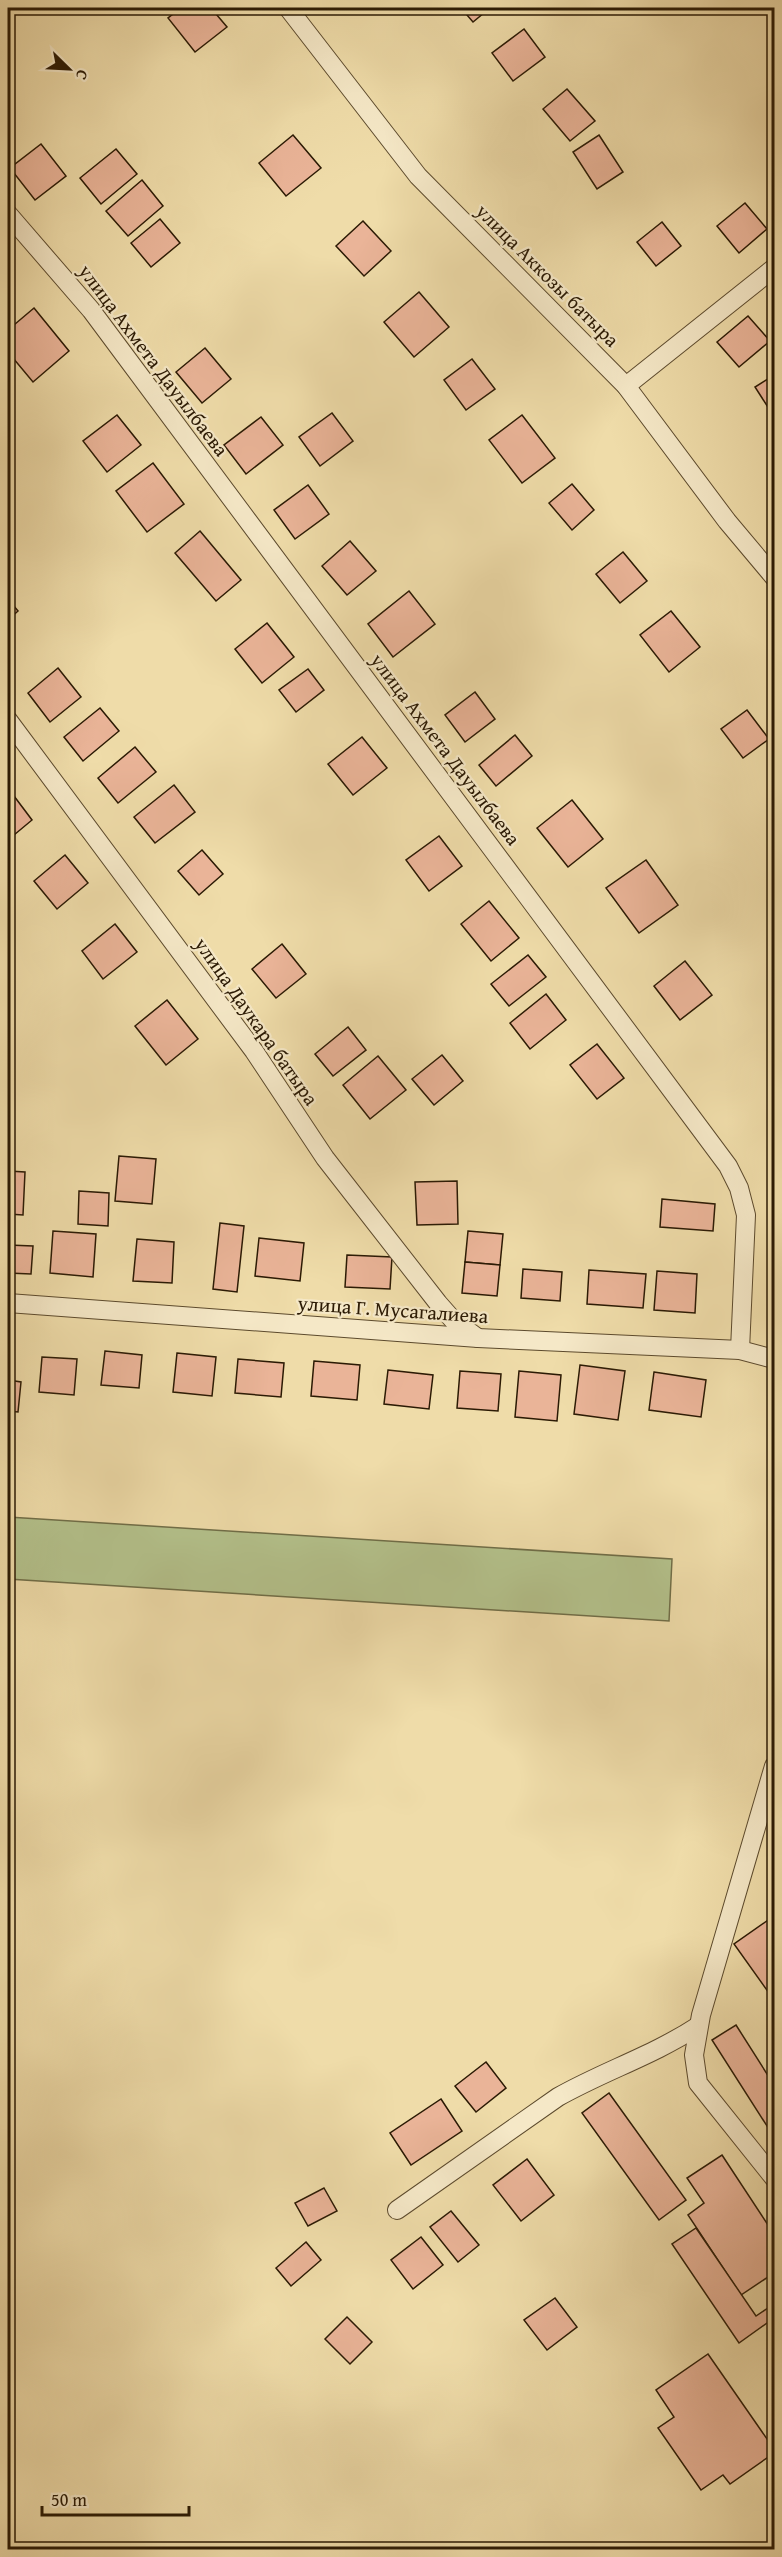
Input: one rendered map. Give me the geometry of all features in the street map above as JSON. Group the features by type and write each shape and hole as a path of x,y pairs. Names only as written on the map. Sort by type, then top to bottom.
{"street":[{"name":"улица Аккозы батыра","path":"288,8 418,176 626,386 727,521 774,577"},
{"name":"улица Ахмета Дауылбаева","path":"8,214 91,310 728,1166 740,1188 746,1215 740,1350"},
{"path":"626,386 774,268"},
{"name":"улица Даукара батыра","path":"8,720 254,1051 325,1158 438,1303 453,1320 478,1338"},
{"name":"улица Г. Мусагалиева","path":"8,1303 478,1338 740,1350 774,1359"},
{"path":"774,1766 698,2026 694,2055 698,2084 774,2178"},
{"path":"397,2210 558,2097 586,2081 669,2044 698,2026"}],"green space":[{"path":"8,1517 672,1559 669,1621 8,1579"}],"building":[{"path":"181,8 211,8 227,27 195,52 168,18"},
{"path":"461,8 490,8 473,22"},
{"path":"524,29 545,57 513,81 492,53"},
{"path":"567,89 595,121 570,141 543,109"},
{"path":"293,135 321,168 286,196 259,163"},
{"path":"599,135 623,172 597,189 573,152"},
{"path":"41,144 66,176 35,200 10,168"},
{"path":"116,149 137,174 101,204 80,178"},
{"path":"142,180 163,206 128,236 106,211"},
{"path":"745,203 767,229 739,253 717,226"},
{"path":"160,219 180,243 151,267 131,243"},
{"path":"363,221 391,251 364,276 336,246"},
{"path":"662,222 681,246 656,266 637,242"},
{"path":"419,292 449,327 414,357 384,322"},
{"path":"34,308 69,351 33,382 8,352 8,330"},
{"path":"748,316 770,341 739,367 717,342"},
{"path":"205,348 231,379 202,403 176,372"},
{"path":"472,359 495,389 466,410 444,380"},
{"path":"774,375 774,414 773,415 755,387"},
{"path":"332,413 353,441 320,466 299,437"},
{"path":"117,415 141,445 107,472 83,441"},
{"path":"522,415 555,458 522,483 489,440"},
{"path":"261,417 283,445 246,474 224,445"},
{"path":"153,463 184,504 147,532 116,491"},
{"path":"572,484 594,510 572,530 549,503"},
{"path":"308,485 329,514 295,539 274,510"},
{"path":"200,531 241,580 216,601 175,553"},
{"path":"350,541 376,571 347,595 322,566"},
{"path":"623,552 647,581 620,603 596,574"},
{"path":"409,591 435,624 393,657 368,624"},
{"path":"8,599 18,611 8,620"},
{"path":"671,611 700,647 669,672 640,635"},
{"path":"267,623 294,657 262,683 235,649"},
{"path":"58,668 81,697 50,722 28,693"},
{"path":"308,669 324,690 296,712 279,690"},
{"path":"475,692 495,719 465,742 445,715"},
{"path":"100,708 119,731 83,761 64,737"},
{"path":"747,710 769,739 743,758 721,729"},
{"path":"515,735 532,756 496,786 479,765"},
{"path":"362,737 387,768 353,795 328,764"},
{"path":"135,747 156,772 118,803 98,778"},
{"path":"174,785 195,812 155,843 134,817"},
{"path":"8,788 32,820 8,840"},
{"path":"572,800 603,839 568,867 537,828"},
{"path":"439,836 462,866 429,891 406,860"},
{"path":"202,850 223,874 199,895 178,871"},
{"path":"65,855 88,883 57,909 34,881"},
{"path":"646,860 678,905 639,933 606,888"},
{"path":"489,901 519,938 491,961 461,924"},
{"path":"115,924 137,952 103,979 82,951"},
{"path":"282,944 306,974 276,998 252,969"},
{"path":"528,955 546,977 509,1006 491,984"},
{"path":"685,961 712,995 680,1020 654,986"},
{"path":"546,994 566,1020 530,1049 510,1023"},
{"path":"167,1000 198,1039 166,1065 135,1026"},
{"path":"348,1027 366,1050 333,1076 315,1054"},
{"path":"597,1044 624,1078 597,1099 570,1065"},
{"path":"442,1055 463,1081 434,1105 412,1079"},
{"path":"378,1056 406,1090 370,1119 343,1085"},
{"path":"119,1156 156,1159 152,1204 115,1201"},
{"path":"8,1171 25,1172 23,1215 8,1214"},
{"path":"457,1181 458,1224 417,1225 415,1182"},
{"path":"79,1191 109,1193 108,1226 78,1224"},
{"path":"662,1199 715,1204 713,1231 660,1227"},
{"path":"220,1223 244,1226 237,1292 213,1289"},
{"path":"53,1231 96,1234 93,1277 50,1273"},
{"path":"468,1231 503,1234 500,1265 465,1262"},
{"path":"259,1238 304,1243 300,1281 255,1276"},
{"path":"137,1239 174,1242 172,1283 133,1281"},
{"path":"8,1245 33,1246 31,1274 8,1273"},
{"path":"347,1255 392,1257 390,1289 345,1287"},
{"path":"465,1262 500,1265 497,1296 462,1293"},
{"path":"523,1269 562,1272 560,1301 521,1298"},
{"path":"589,1270 646,1274 643,1308 587,1304"},
{"path":"657,1271 697,1274 695,1313 654,1310"},
{"path":"105,1351 142,1355 139,1388 101,1385"},
{"path":"177,1353 216,1357 212,1396 173,1392"},
{"path":"42,1357 77,1359 74,1395 39,1392"},
{"path":"238,1359 284,1363 281,1397 235,1393"},
{"path":"314,1361 360,1365 357,1400 311,1396"},
{"path":"580,1365 625,1371 618,1420 574,1414"},
{"path":"388,1370 433,1375 429,1409 384,1404"},
{"path":"460,1371 501,1374 498,1411 457,1408"},
{"path":"519,1371 561,1375 557,1421 515,1417"},
{"path":"654,1372 706,1380 701,1417 649,1410"},
{"path":"8,1380 21,1382 18,1412 8,1411"},
{"path":"771,1918 774,1923 774,2000 734,1944"},
{"path":"736,2025 774,2085 774,2137 712,2040"},
{"path":"486,2062 506,2088 476,2112 455,2086"},
{"path":"609,2093 686,2200 659,2220 582,2113"},
{"path":"441,2099 462,2131 411,2165 390,2133"},
{"path":"722,2155 774,2234 774,2273 741,2295 688,2215 704,2203 687,2178"},
{"path":"527,2159 554,2195 521,2221 493,2185"},
{"path":"324,2188 337,2211 308,2226 295,2203"},
{"path":"451,2211 479,2245 458,2262 430,2227"},
{"path":"696,2228 756,2316 768,2308 774,2318 739,2343 672,2244"},
{"path":"421,2237 443,2265 413,2289 391,2260"},
{"path":"306,2242 321,2260 291,2286 276,2268"},
{"path":"555,2298 577,2327 547,2350 524,2320"},
{"path":"347,2317 372,2342 350,2364 325,2339"},
{"path":"708,2354 774,2449 774,2453 730,2484 723,2475 701,2490 658,2428 674,2417 656,2390"}]}
